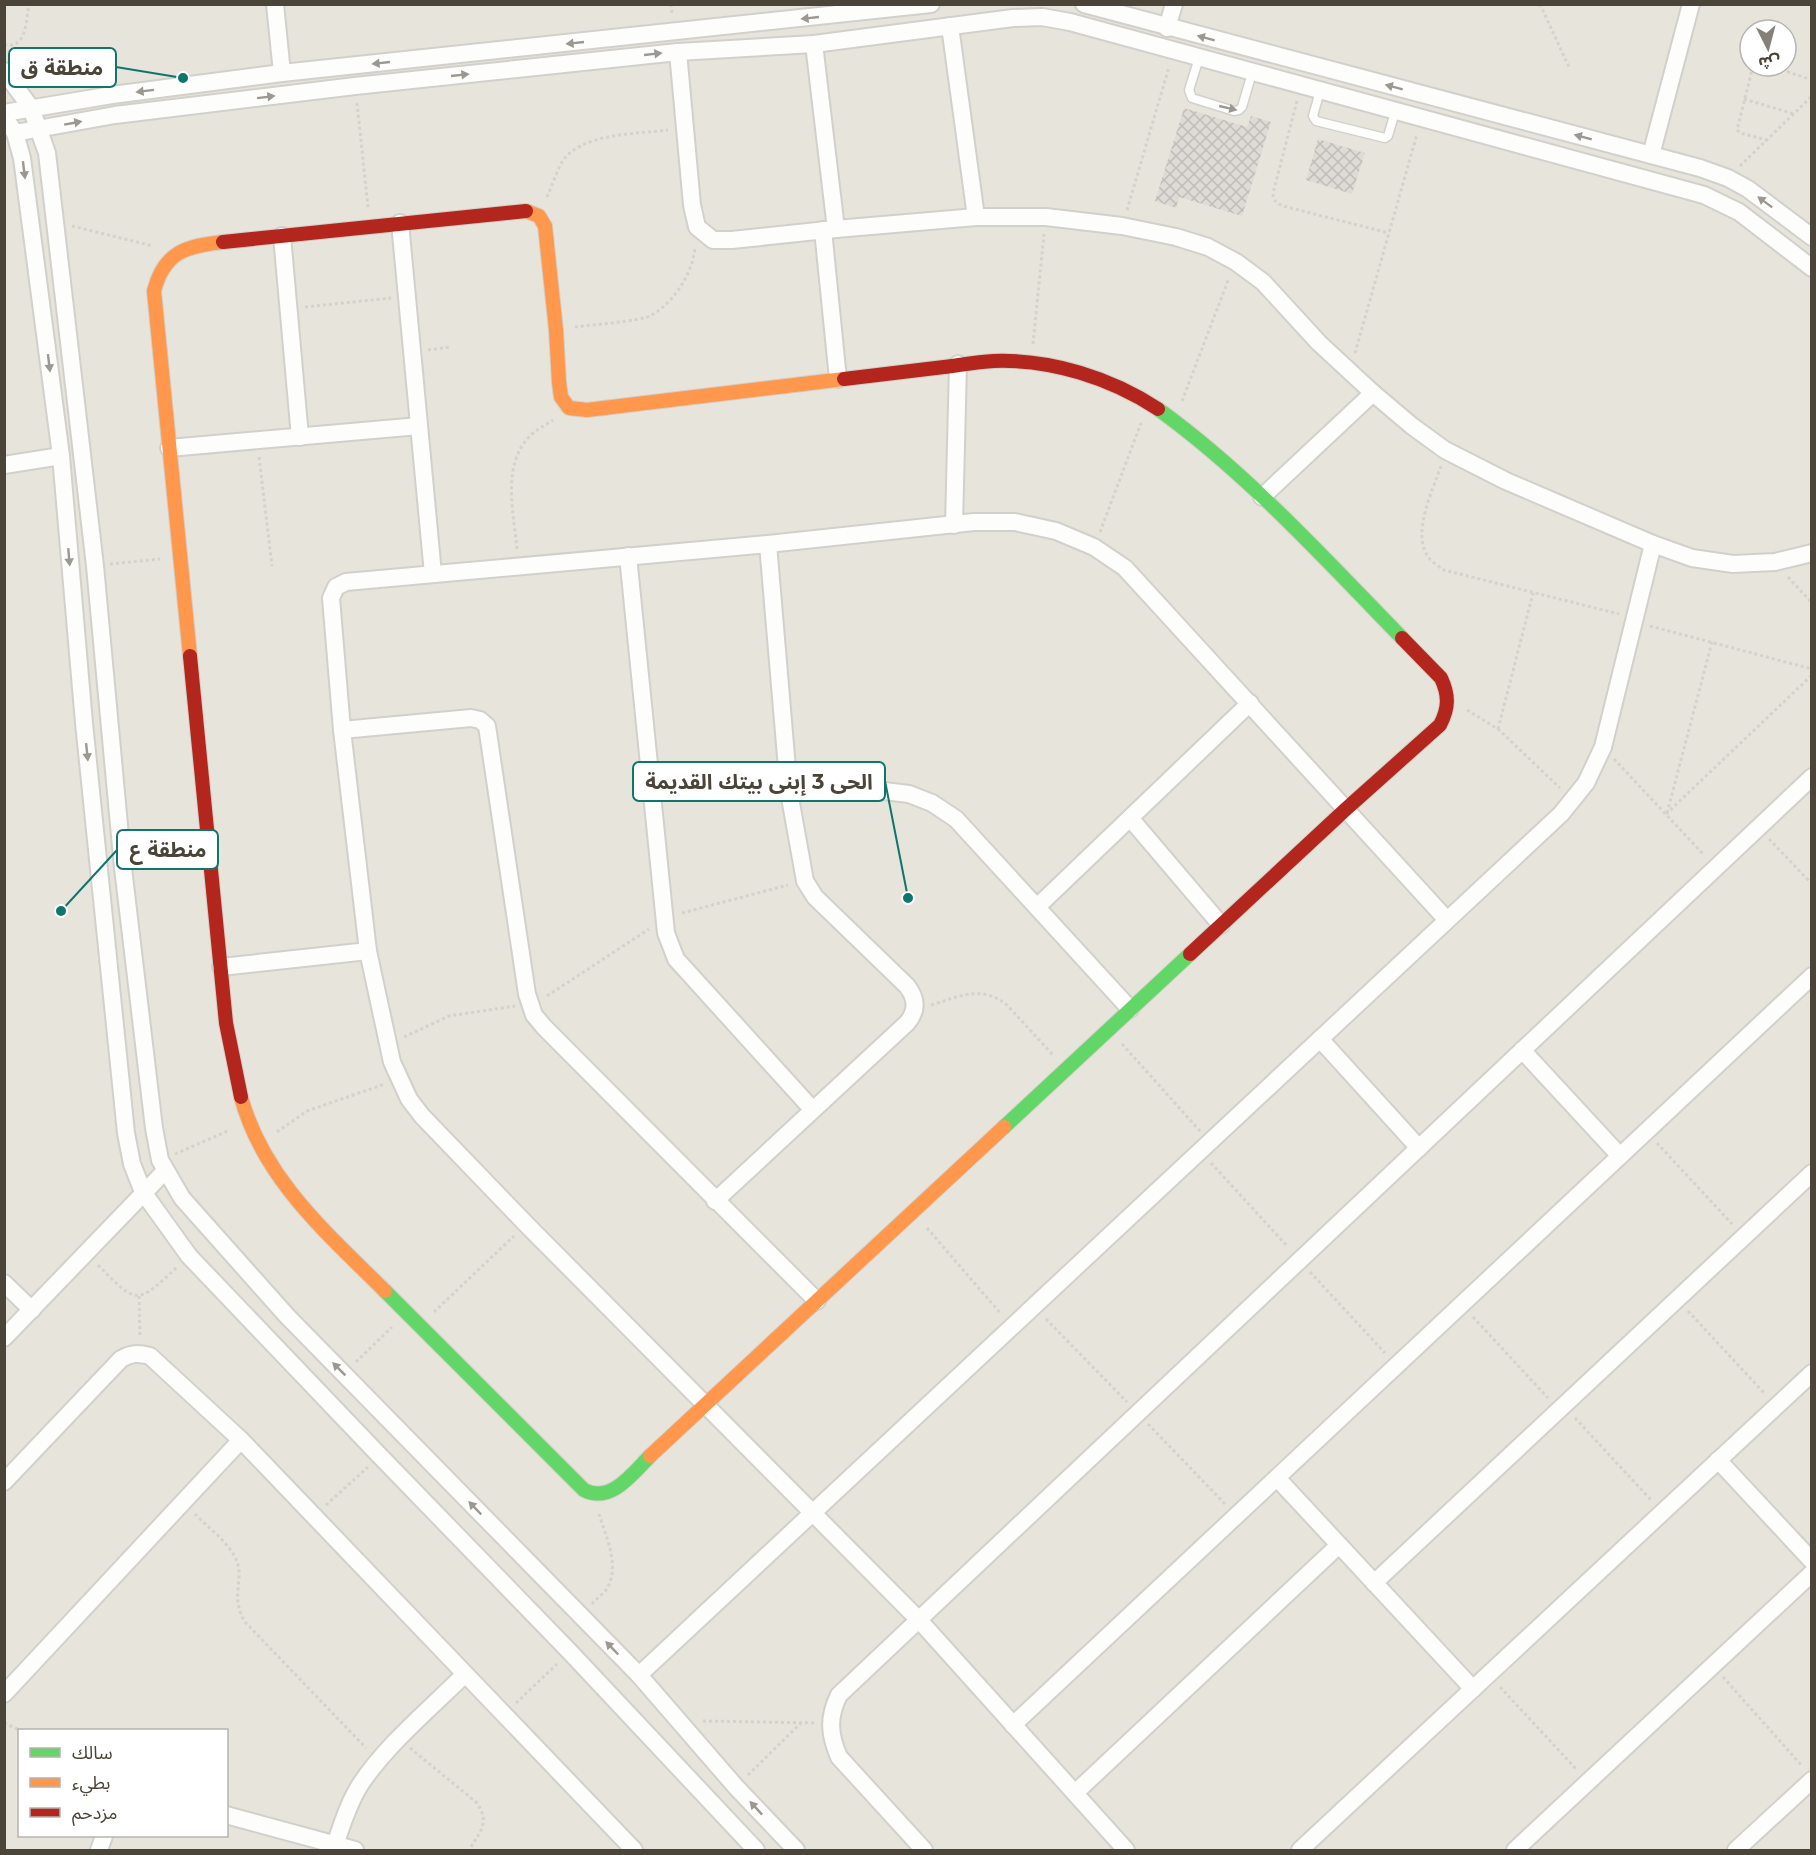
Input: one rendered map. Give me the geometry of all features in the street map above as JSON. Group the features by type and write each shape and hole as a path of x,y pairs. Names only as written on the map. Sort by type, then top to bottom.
{"street":[{"path":"275,4 282,73"},
{"path":"756,1851 570,1652 189,1256 142,1192 132,1164 126,1133 84,723 61,456 22,158 15,133 4,114 112,95 282,73 931,4"},
{"path":"1084,4 1167,28 1700,168 1728,178 1748,189 1812,237"},
{"path":"1167,28 1174,4"},
{"path":"1651,155 1691,4"},
{"path":"15,133 115,115 355,86 678,52 814,44 1028,16 1042,17 1070,22 1704,195 1739,212 1812,268"},
{"path":"950,26 976,217"},
{"path":"814,44 838,379"},
{"path":"678,52 692,205 697,227 713,240 976,217 1046,217 1122,226 1176,237 1208,248 1236,262 1263,282 1288,311 1373,393 1445,450 1506,481 1653,544 1692,558 1733,564 1775,562 1812,553"},
{"path":"4,71 31,108 47,153 95,566 123,868 154,1128 162,1166 189,1206 287,1316 639,1675 736,1787 796,1851"},
{"path":"112,95 115,115"},
{"path":"1515,145 1523,121"},
{"path":"526,210 539,216 545,226 561,397 569,408 587,410 994,361 1031,363 1072,370 1102,380 1148,402 1174,419 1262,497 1441,678 1449,699 1447,713 1440,725 1346,809 616,1487 602,1495 593,1495 579,1487 288,1191 258,1145 248,1122 235,1077 226,1023 154,291 158,275 166,262 178,252 196,246 400,224 526,210"},
{"path":"400,224 433,574"},
{"path":"282,236 300,437"},
{"path":"954,525 958,364"},
{"path":"1262,497 1373,393"},
{"path":"169,448 419,426"},
{"path":"4,465 61,456"},
{"path":"1126,1851 919,1620 526,1224 422,1116 409,1099 398,1080 392,1062 368,951 342,730 331,598 336,587 346,582 768,544 974,522 1015,522 1056,531 1094,547 1125,568 1448,920"},
{"path":"715,1201 907,1023 915,1010 912,993 907,986 815,897 805,880 789,792 768,544"},
{"path":"639,1675 1561,814 1586,783 1604,747 1653,544"},
{"path":"628,556 666,933 676,958 812,1109"},
{"path":"1037,907 1250,703"},
{"path":"342,730 471,718 480,720 487,726 529,1003 534,1014 544,1027 715,1201 817,1301"},
{"path":"924,1851 839,1757 832,1740 830,1722 839,1695 1812,777"},
{"path":"789,792 884,791 909,794 932,802 956,819 1130,1009"},
{"path":"1130,818 1221,925"},
{"path":"221,967 368,951"},
{"path":"1013,1725 1812,976"},
{"path":"1320,1039 1419,1148"},
{"path":"1522,1050 1620,1156"},
{"path":"4,1338 86,1253 142,1192 162,1166"},
{"path":"1374,1583 1812,1173"},
{"path":"4,1283 32,1310"},
{"path":"4,1482 121,1359 130,1354 140,1353 150,1356 241,1440 634,1851"},
{"path":"1300,1851 1812,1373"},
{"path":"4,1694 241,1440"},
{"path":"1718,1460 1812,1561"},
{"path":"1277,1478 1473,1689"},
{"path":"1075,1793 1339,1545"},
{"path":"1515,1851 1812,1573"},
{"path":"335,1845 345,1815 359,1786 378,1760 465,1674"},
{"path":"1736,1851 1808,1774"},
{"path":"228,1816 355,1851"}],"lane":[{"path":"1199,58 1189,90 1192,98 1234,111 1242,107 1252,73"},
{"path":"1320,92 1314,119 1338,127 1386,138 1395,112"}],"path":[{"path":"4,44 10,46 18,43 22,38 29,4"},
{"path":"1540,4 1569,67"},
{"path":"1122,226 1174,51"},
{"path":"1750,78 1737,130 1740,133 1767,140"},
{"path":"355,86 370,227"},
{"path":"1301,86 1273,199 1277,204 1283,206 1389,233"},
{"path":"1728,178 1812,96"},
{"path":"1744,99 1794,114"},
{"path":"1350,372 1421,119"},
{"path":"539,216 563,161 574,149 590,141 685,128"},
{"path":"1031,363 1046,217"},
{"path":"55,222 178,252"},
{"path":"556,330 649,317 670,300 686,279 694,254 697,227"},
{"path":"1174,419 1236,262"},
{"path":"288,309 407,297"},
{"path":"1094,547 1148,402"},
{"path":"518,566 511,477 515,462 530,436 569,408"},
{"path":"257,441 272,566"},
{"path":"1445,450 1422,525 1422,543 1430,560 1444,570 1533,592 1812,669"},
{"path":"95,566 180,556"},
{"path":"1775,562 1812,603"},
{"path":"1498,729 1533,592"},
{"path":"1666,814 1712,642"},
{"path":"1666,814 1812,675"},
{"path":"1449,699 1498,729 1573,800"},
{"path":"1604,747 1716,867"},
{"path":"1758,827 1812,884"},
{"path":"123,868 210,858"},
{"path":"388,1044 449,1016 529,1003 552,994 665,920 680,913 805,880"},
{"path":"915,1010 968,994 989,994 999,998 1007,1005 1067,1069"},
{"path":"1109,1029 1210,1142"},
{"path":"258,1145 307,1112 398,1080"},
{"path":"162,1166 248,1122"},
{"path":"1646,1131 1744,1236"},
{"path":"913,1213 1012,1326"},
{"path":"419,1325 526,1224"},
{"path":"86,1253 124,1291 139,1296 151,1292 189,1256"},
{"path":"139,1296 140,1353"},
{"path":"1677,1299 1777,1406"},
{"path":"1461,1305 1662,1512"},
{"path":"344,1374 407,1313"},
{"path":"314,1516 380,1456"},
{"path":"580,1616 607,1589 612,1574 612,1557 593,1495"},
{"path":"183,1502 234,1555 239,1574 236,1597 238,1610 244,1621 378,1760"},
{"path":"504,1714 570,1652"},
{"path":"1712,1666 1808,1774"},
{"path":"1489,1675 1588,1782"},
{"path":"680,1721 830,1722"},
{"path":"4,1723 18,1730"},
{"path":"736,1787 801,1723"},
{"path":"399,1739 476,1802 482,1811 484,1821 481,1831 469,1851"}],"shaded area":[{"path":"5,5 1811,5 1811,1850 5,1850"}],"building":[{"path":"1184,108 1247,127 1251,116 1271,122 1242,216 1179,197 1176,208 1155,201"},
{"path":"1318,139 1365,153 1352,194 1306,180"}],"traffic: fast":[{"path":"1158,409 1191,434 1254,489 1402,638"},
{"path":"1004,1127 1190,954"},
{"path":"385,1291 584,1490 594,1493 612,1490 629,1478 650,1456"}],"traffic: slow":[{"path":"526,211 539,216 545,226 559,382 561,397 569,408 587,410 844,379"},
{"path":"190,656 154,291 164,267 178,253 198,246 223,242"},
{"path":"241,1097 251,1127 281,1179 320,1226 385,1291"},
{"path":"650,1456 1004,1127"}],"traffic: jam":[{"path":"223,242 526,211"},
{"path":"844,379 981,362 1037,363 1059,367 1100,380 1121,388 1158,409"},
{"path":"1190,954 1440,725 1447,702 1441,678 1402,638"},
{"path":"190,656 226,1023 241,1097"}],"place":[{"name":"منطقة ق","path":"183,78"},
{"name":"الحى 3 إبنى بيتك القديمة","path":"908,898"},
{"name":"منطقة ع","path":"61,911"}]}
